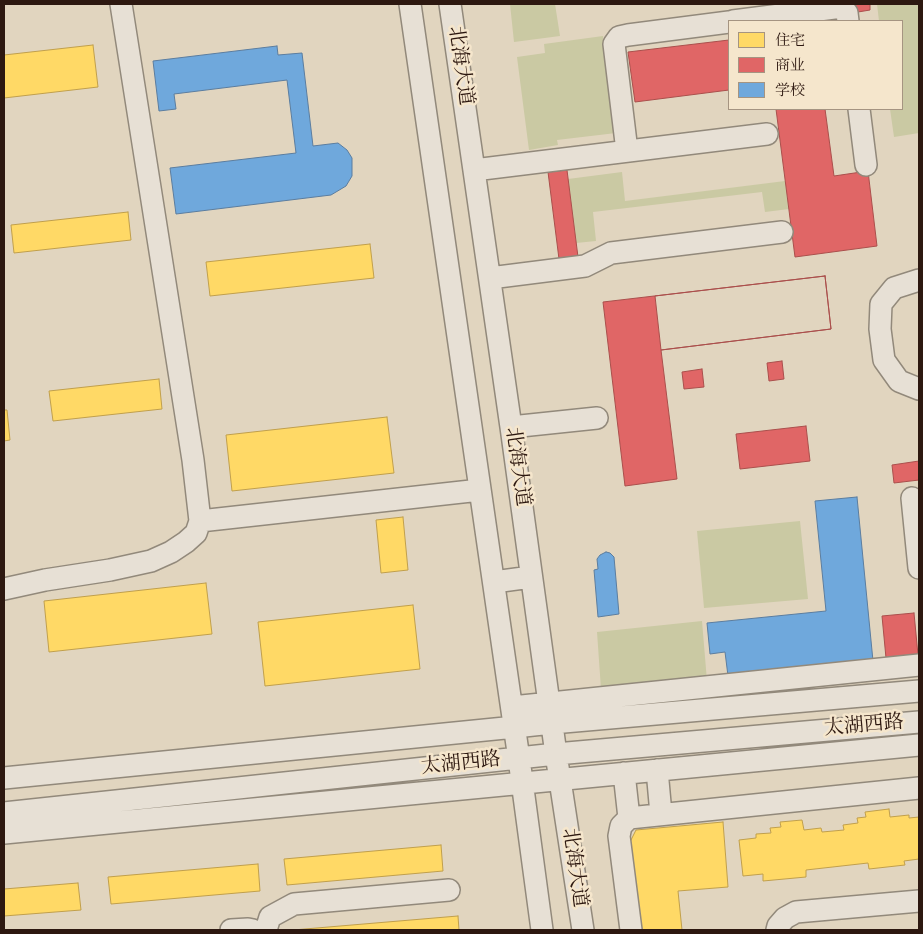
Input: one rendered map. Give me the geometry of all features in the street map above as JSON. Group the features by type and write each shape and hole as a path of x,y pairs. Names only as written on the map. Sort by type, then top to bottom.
{"street":[{"path":"4,589 151,561 171,552 186,542 196,533 200,521 193,460 121,4"},
{"name":"北海大道","path":"410,4 523,783 542,930"},
{"name":"北海大道","path":"450,4 556,754 583,930"},
{"path":"741,20 842,7 847,13 848,20"},
{"path":"627,151 614,44 619,38 628,35 728,22"},
{"path":"859,110 866,165"},
{"path":"474,170 767,134"},
{"path":"490,278 585,266 611,253 782,232"},
{"path":"919,280 894,288 881,304 880,329 884,360 899,381 919,389"},
{"path":"511,427 598,418"},
{"path":"200,521 480,490"},
{"path":"912,498 919,568"},
{"path":"494,582 531,577"},
{"path":"551,713 919,665"},
{"path":"898,668 910,692"},
{"name":"太湖西路","path":"4,778 551,713 910,692"},
{"name":"太湖西路","path":"4,813 556,754 919,722"},
{"path":"4,833 919,745"},
{"path":"657,770 661,814"},
{"path":"624,773 630,818"},
{"path":"631,930 619,836 622,826 630,818 919,788"},
{"path":"266,930 270,917 294,904 450,890"},
{"path":"777,930 785,918 796,912 919,900"},
{"path":"231,930 253,930"}],"green space":[{"path":"510,4 555,4 560,36 514,42"},
{"path":"877,4 919,4 919,133 894,137 890,110 903,110 903,20 879,20"},
{"path":"603,36 616,133 557,140 558,145 529,150 517,57 545,53 544,44"},
{"path":"622,172 625,201 785,181 789,209 765,212 762,192 593,212 596,241 576,243 568,179"},
{"path":"800,521 808,599 704,608 697,531"},
{"path":"702,621 707,681 601,689 597,632"}],"building: 住宅":[{"path":"93,45 98,87 4,98 4,55"},
{"path":"128,212 131,240 14,253 11,225"},
{"path":"370,244 374,278 210,296 206,262"},
{"path":"159,379 162,409 53,421 49,391"},
{"path":"4,410 7,410 10,440 4,441"},
{"path":"387,417 394,473 232,491 226,435"},
{"path":"403,517 408,570 381,573 376,520"},
{"path":"206,583 212,634 49,652 44,601"},
{"path":"413,605 420,669 265,686 258,622"},
{"path":"889,809 890,817 909,815 909,818 919,817 919,859 904,861 905,865 869,869 868,863 806,870 806,877 763,881 763,874 743,876 739,840 756,838 756,834 771,833 770,828 781,827 780,822 802,820 804,830 821,828 822,832 844,830 843,825 858,823 857,818 866,817 865,812"},
{"path":"723,822 728,887 678,891 682,930 638,930 628,846 636,830"},
{"path":"441,845 443,871 287,885 284,859"},
{"path":"258,864 260,891 111,904 108,877"},
{"path":"78,883 81,910 4,916 4,889"},
{"path":"458,916 459,930 293,930"}],"building: 商业":[{"path":"851,4 870,4 870,10 852,13"},
{"path":"728,40 728,90 635,102 628,52"},
{"path":"776,110 825,110 834,176 868,171 877,246 795,257"},
{"path":"567,170 578,257 559,259 548,172"},
{"path":"825,276 831,329 661,350 677,479 625,486 603,302"},
{"path":"825,276 831,329 661,350 655,296"},
{"path":"782,361 784,379 769,381 767,363"},
{"path":"702,369 704,387 684,389 682,372"},
{"path":"806,426 810,461 740,469 736,434"},
{"path":"919,461 919,480 894,483 892,465"},
{"path":"914,613 918,655 886,658 882,616"}],"building: 学校":[{"path":"277,46 278,55 302,53 313,146 338,143 347,150 352,158 352,176 346,186 331,195 176,214 170,168 296,153 287,80 174,94 176,109 159,111 153,61"},
{"path":"857,497 873,661 728,676 725,652 710,654 707,623 826,611 815,501"},
{"path":"606,552 614,557 619,614 598,617 594,570 598,569 597,559"}]}
